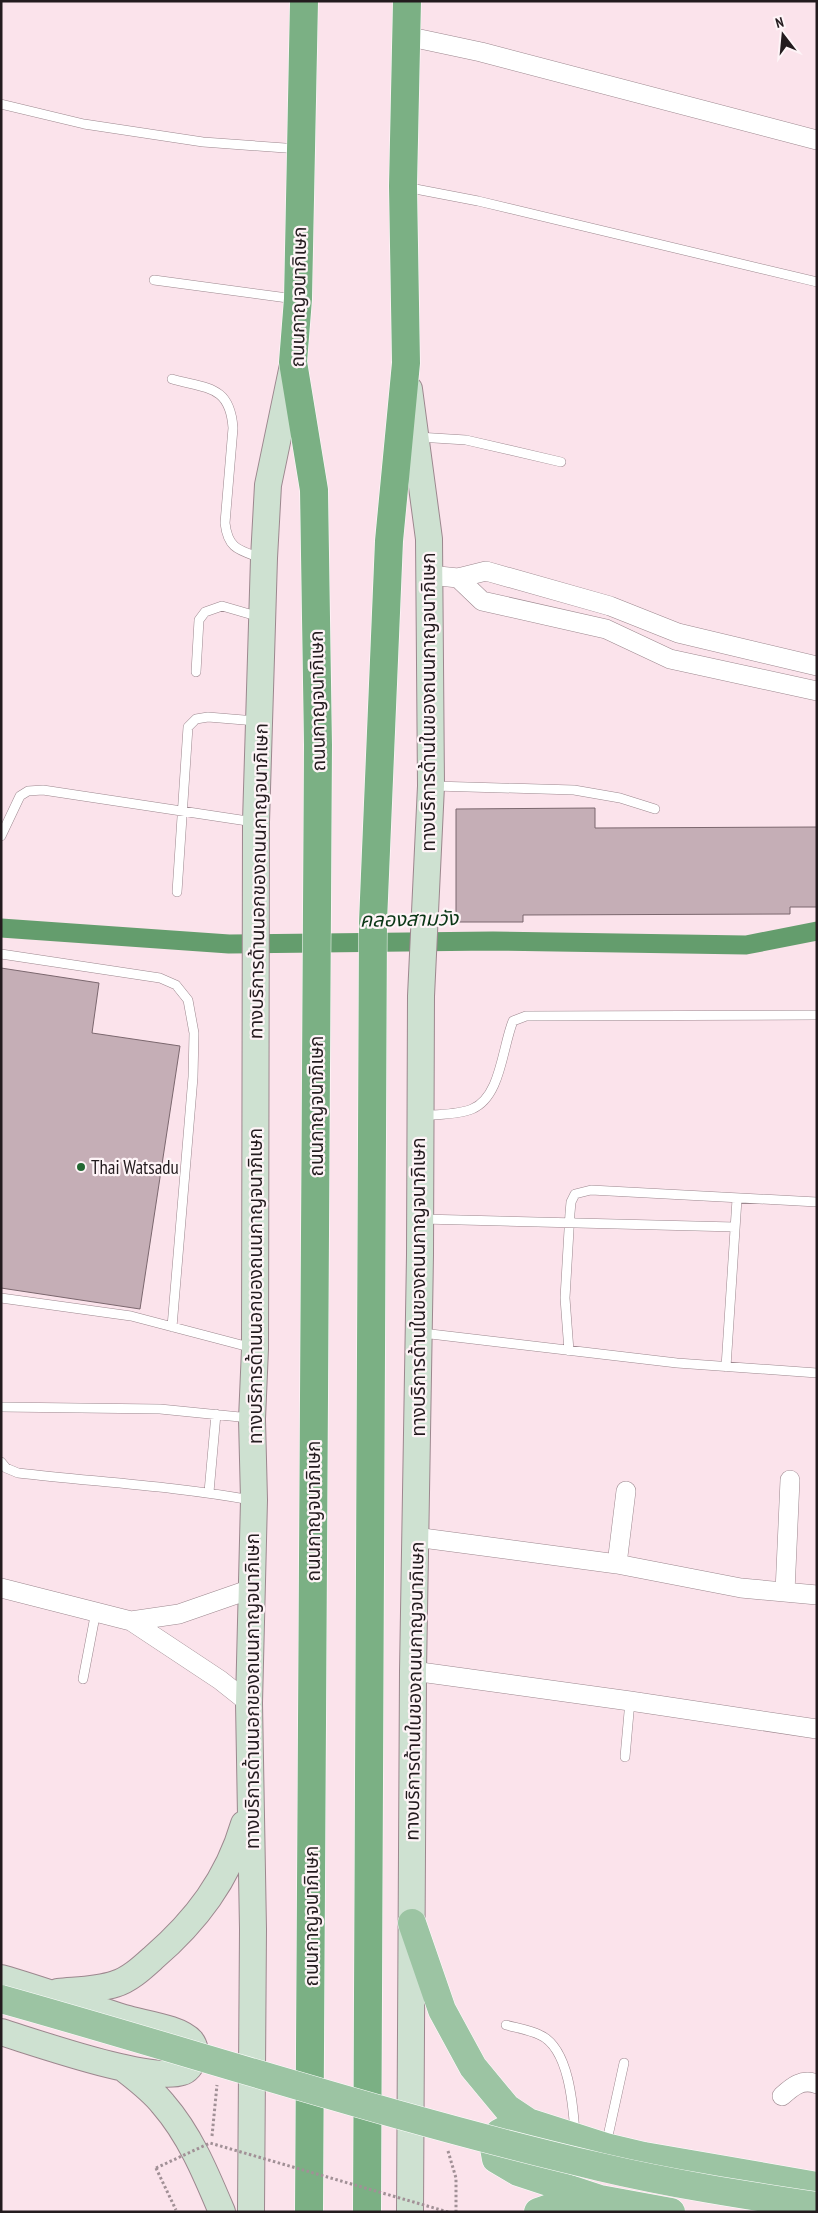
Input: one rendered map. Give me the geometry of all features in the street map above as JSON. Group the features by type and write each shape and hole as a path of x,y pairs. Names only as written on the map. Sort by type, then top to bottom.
{"highway":[{"name":"ถนนกาญจนาภิเษก","path":"304,1 298,300 293,362 314,490 318,745 309,2212"},
{"path":"367,2212 373,922 389,541 406,363 402,186 407,1"}],"main road":[{"name":"ทางบริการด้านนอกของถนนกาญจนาภิเษก","path":"251,2212 253,1929 249,1702 250,1589 254,1500 252,1419 255,1349 256,822 268,485 293,362"},
{"name":"ทางบริการด้านในของถนนกาญจนาภิเษก","path":"406,363 429,539 431,786 424,912 419,1116 420,1219 413,1671 410,2212"},
{"path":"53,1992 116,1984 137,1972 180,1934 219,1884 236,1850 250,1804"},
{"path":"412,1923 442,2010 473,2067 507,2108 528,2122 606,2147 817,2186"},
{"path":"1,1978 53,1992 128,2019 181,2033 192,2042 196,2053 193,2063 183,2072 168,2074 123,2068 1,2032"},
{"path":"1,1999 444,2128 602,2167 678,2183 817,2206"},
{"path":"1,2011 520,2161 674,2196 765,2212"},
{"path":"123,2068 164,2104 174,2118 205,2170 222,2212"},
{"path":"528,2122 510,2126 499,2133 494,2148 496,2159 518,2172 608,2204"},
{"path":"538,2212 564,2203 608,2204 671,2212"}],"street":[{"path":"406,36 481,52 817,140"},
{"path":"429,575 458,578 486,571 610,606 678,633 817,666"},
{"path":"458,578 482,601 606,629 670,659 817,691"},
{"path":"538,613 544,588"},
{"path":"703,666 708,640"},
{"path":"785,1592 790,1480"},
{"path":"617,1564 626,1491"},
{"path":"416,1537 617,1564 741,1588 817,1595"},
{"path":"1,1588 96,1610 131,1621 220,1680 249,1702"},
{"path":"131,1621 179,1614 250,1589"},
{"path":"413,1671 817,1729"},
{"path":"782,2096 794,2085 810,2081 817,2084"}],"lane":[{"path":"1,104 84,124 203,142 301,149"},
{"path":"402,186 478,201 817,282"},
{"path":"154,280 298,300"},
{"path":"172,379 220,393 227,400 232,412 233,428 225,523 226,536 232,545 240,550 264,558"},
{"path":"416,437 466,440 562,462"},
{"path":"196,672 199,620 205,612 222,606 262,617"},
{"path":"177,892 188,727 196,719 208,717 259,721"},
{"path":"431,786 574,790 620,798 655,809"},
{"path":"1,836 20,796 28,791 42,790 256,822"},
{"path":"1,954 160,978 176,985 188,1000 194,1033 193,1077 172,1327"},
{"path":"419,1116 470,1110 482,1103 492,1091 512,1021 526,1016 817,1015"},
{"path":"569,1351 565,1298 571,1202 576,1194 582,1191 647,1192 737,1199 817,1202"},
{"path":"726,1367 737,1199"},
{"path":"420,1219 735,1227"},
{"path":"1,1298 131,1316 255,1349"},
{"path":"419,1333 726,1367 817,1373"},
{"path":"1,1407 160,1409 252,1419"},
{"path":"208,1492 216,1414"},
{"path":"1,1462 6,1468 18,1473 208,1492 254,1500"},
{"path":"83,1679 96,1610"},
{"path":"625,1757 630,1701"},
{"path":"506,2025 541,2035 563,2063 573,2106 575,2138"},
{"path":"606,2147 624,2063"}],"path":[{"path":"211,2144 215,2110"},
{"path":"176,2210 156,2168 211,2144 448,2212"},
{"path":"448,2151 456,2178 456,2212"}],"building":[{"path":"595,808 595,828 817,827 817,907 790,907 790,914 523,915 523,922 456,922 456,809"},
{"name":"Thai Watsadu","path":"1,968 99,983 92,1033 180,1046 140,1309 1,1288"}],"waterway":[{"name":"คลองสามวัง","path":"1,928 229,944 493,941 746,945 817,931"}],"place":[{"name":"Thai Watsadu","path":"81,1167"}]}
